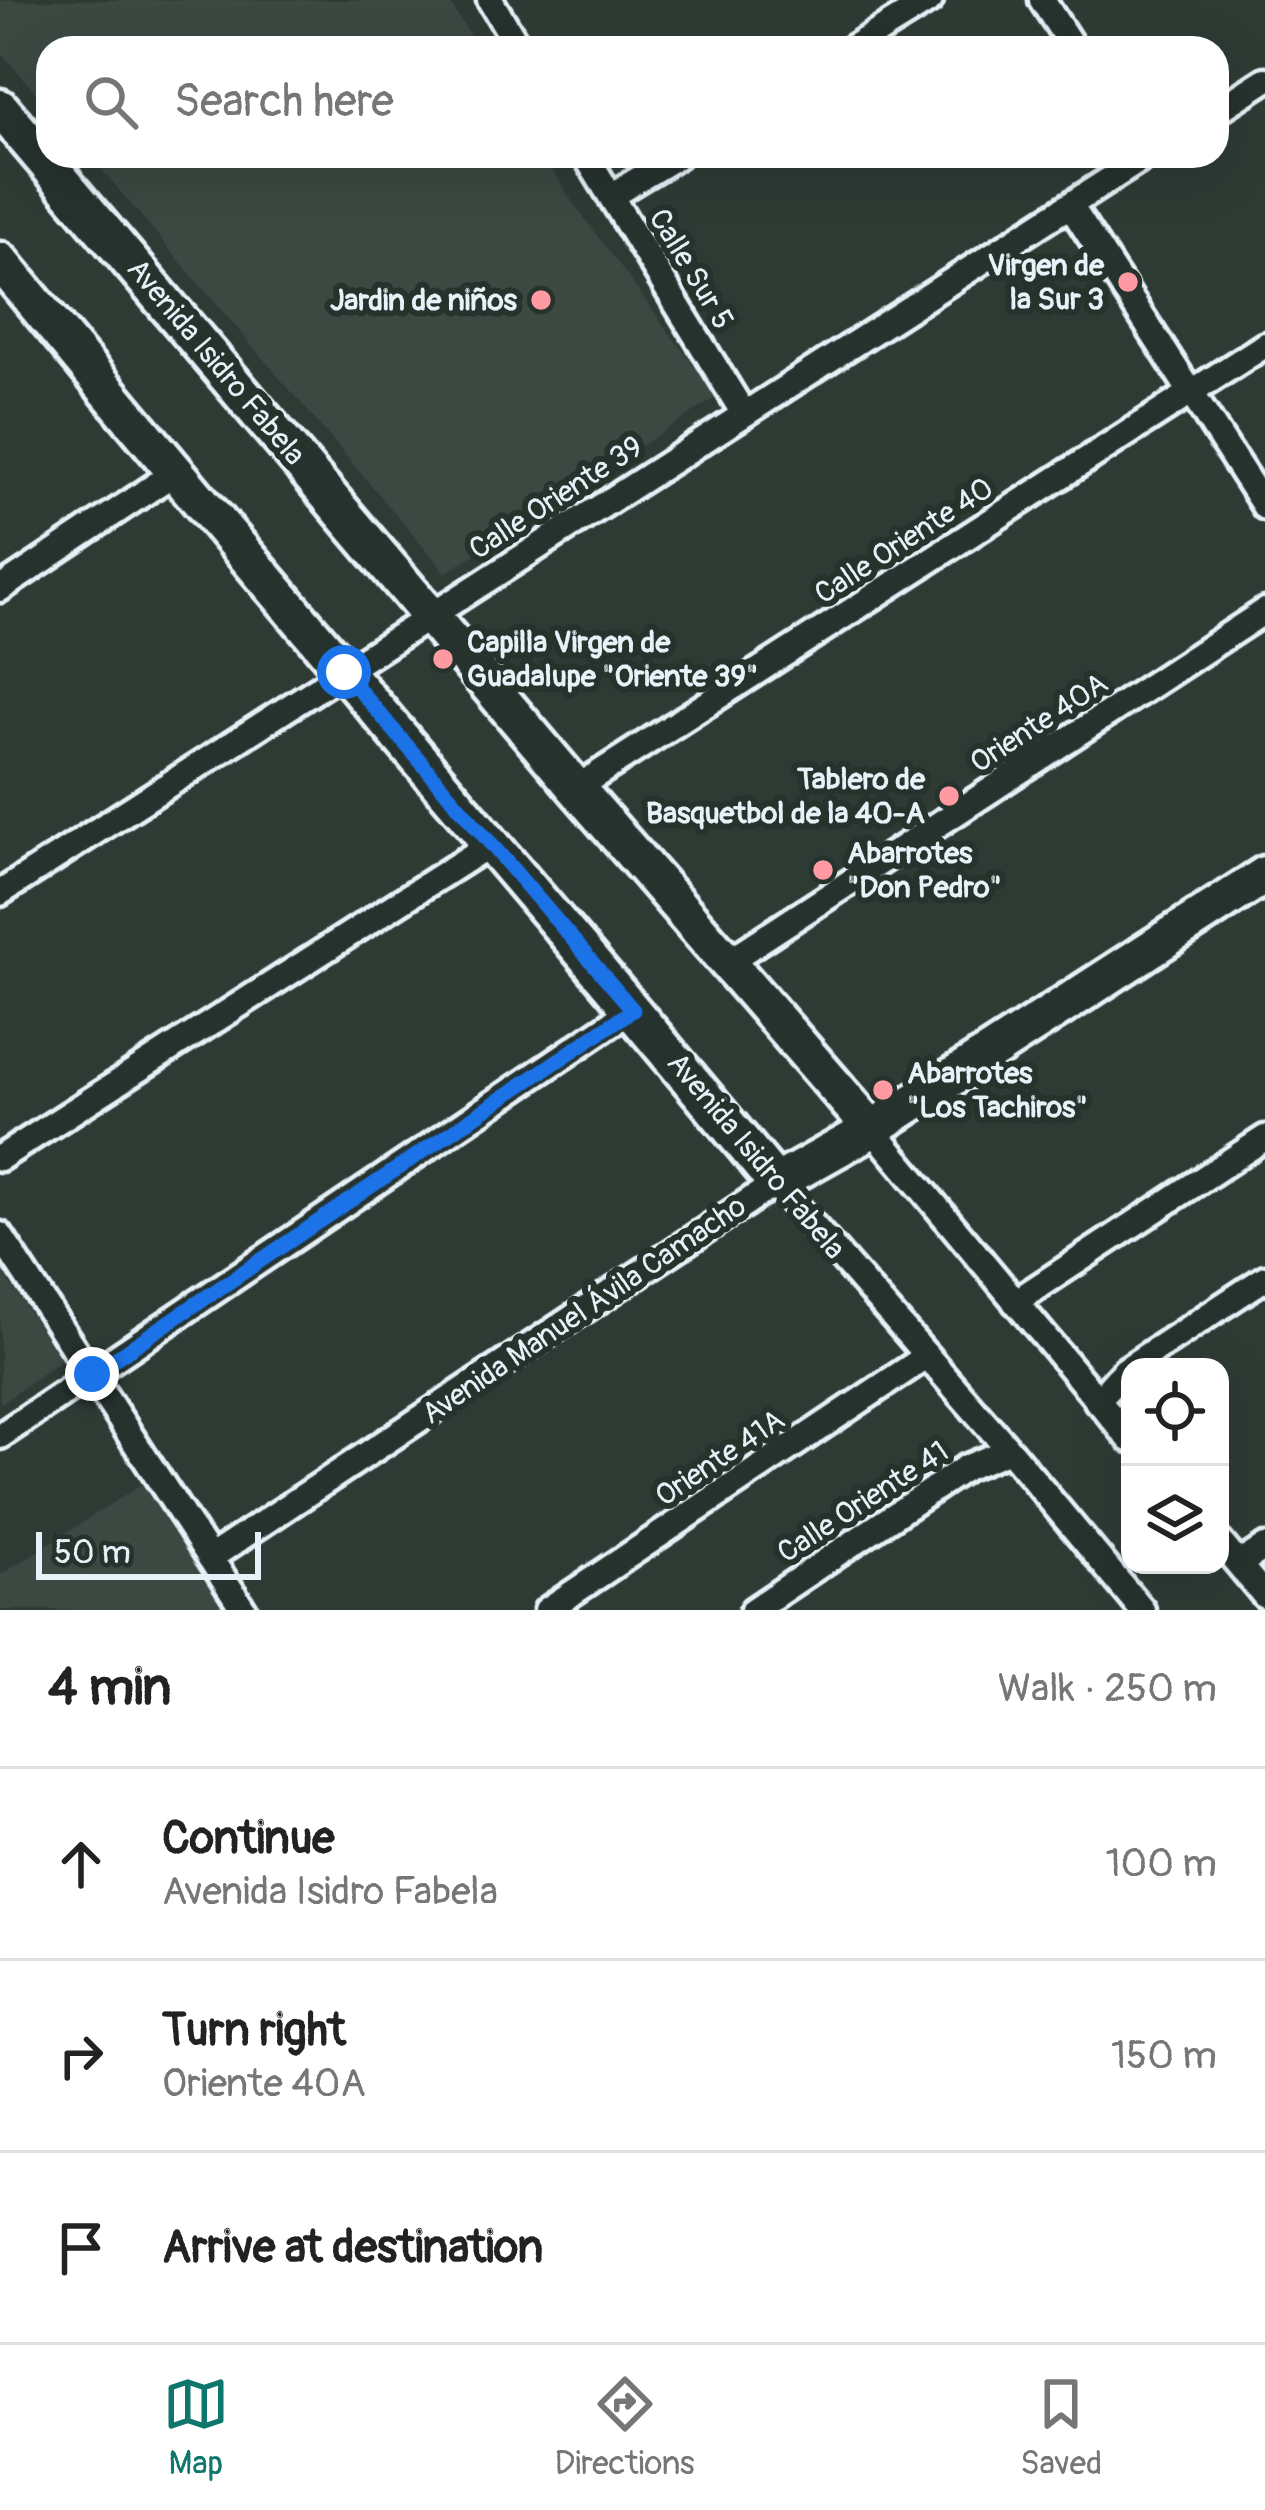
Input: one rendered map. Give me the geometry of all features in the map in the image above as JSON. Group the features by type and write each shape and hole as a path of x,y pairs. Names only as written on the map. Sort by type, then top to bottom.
{"street":[{"path":"490,0 512,36"},
{"path":"872,36 930,0"},
{"path":"1042,0 1065,36"},
{"path":"1229,103 1265,80"},
{"name":"Avenida Isidro Fabela","path":"0,108 36,150"},
{"name":"Avenida Isidro Fabela","path":"51,168 872,1129 1121,1429"},
{"name":"Calle Sur 5","path":"594,168 744,414"},
{"path":"611,196 656,168"},
{"name":"Calle Oriente 39","path":"3,883 344,672 1127,168"},
{"path":"1070,205 1265,506"},
{"name":"Avenida Isidro Fabela","path":"5,276 177,471 1142,1610"},
{"name":"Calle Oriente 40","path":"576,788 1265,345"},
{"path":"0,589 177,471"},
{"name":"Oriente 40A","path":"726,963 1265,611"},
{"path":"0,1158 492,843"},
{"name":"Avenida Manuel Ávila Camacho","path":"210,1558 776,1183 872,1129 1265,875"},
{"path":"0,1436 633,1010"},
{"path":"1015,1302 1265,1138"},
{"path":"0,1235 244,1610"},
{"path":"1097,1401 1125,1370 1265,1278"},
{"name":"Oriente 41A","path":"548,1610 927,1356"},
{"name":"Calle Oriente 41","path":"753,1610 965,1468 1010,1450"},
{"path":"1239,1564 1265,1547"},
{"path":"1229,1552 1265,1596"}],"shaded area":[{"path":"0,0 448,0 470,36 36,36 36,93 0,51"},
{"path":"100,168 551,168 717,397 446,573"},
{"path":"0,1269 61,1360 0,1404"},
{"path":"150,1479 235,1610 0,1610 0,1575"}],"place":[{"name":"Virgen de la Sur 3","path":"1128,282"},
{"name":"Jardin de niños","path":"541,300"},
{"name":"Capilla Virgen de Guadalupe \"Oriente 39\"","path":"443,659"},
{"name":"Tablero de Basquetbol de la 40-A","path":"949,796"},
{"name":"Abarrotes \"Don Pedro\"","path":"823,870"},
{"name":"Abarrotes \"Los Tachiros\"","path":"883,1090"}],"route":[{"path":"92,1374 633,1010 344,672"}]}
